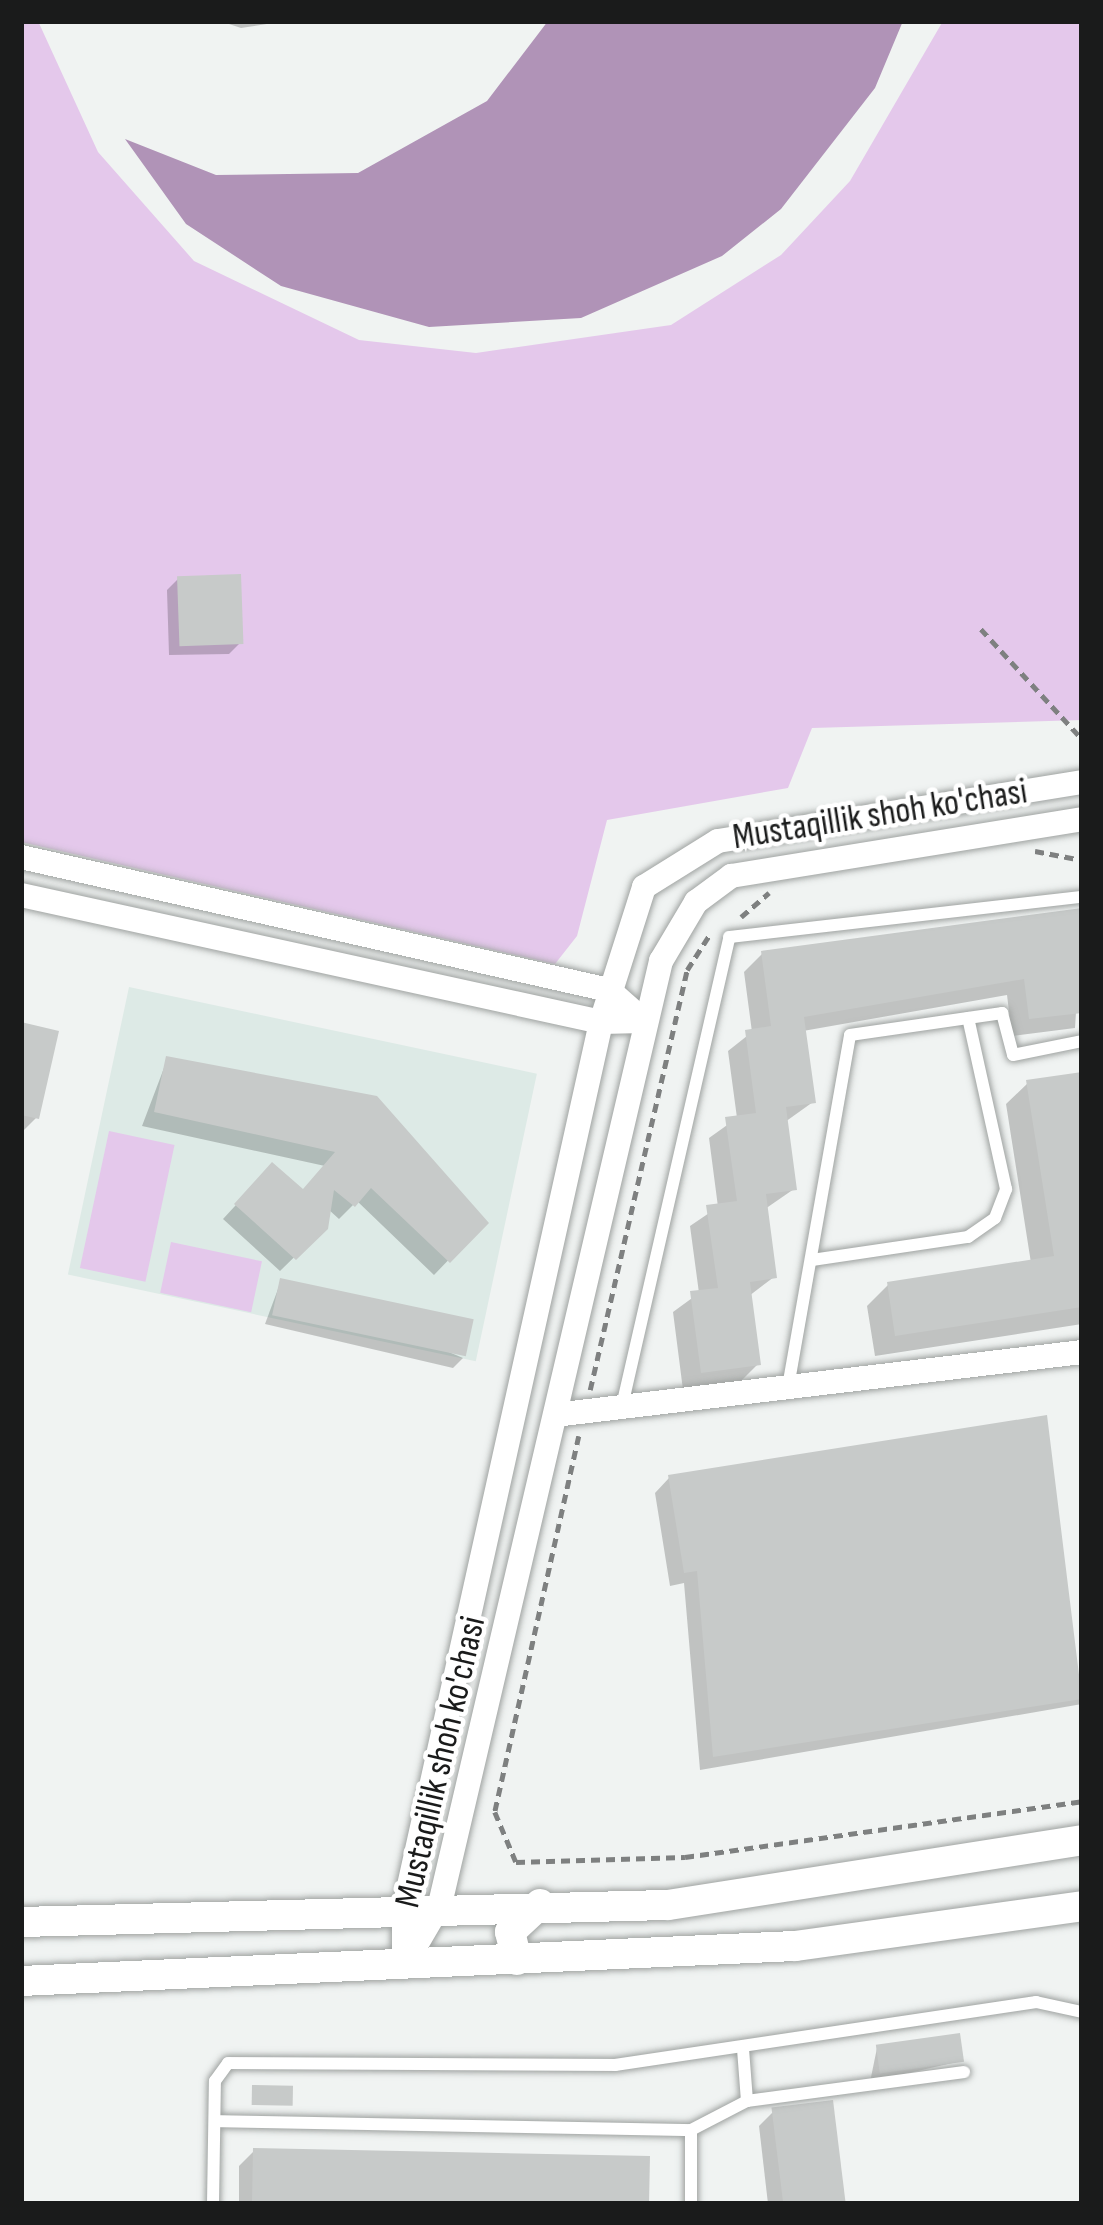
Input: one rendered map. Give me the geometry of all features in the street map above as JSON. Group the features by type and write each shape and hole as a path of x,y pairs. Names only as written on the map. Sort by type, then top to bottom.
{"street":[{"name":"Mustaqillik shoh ko'chasi","path":"404,1966 404,1908 601,1022 644,887 718,841 1082,782"},
{"name":"Mustaqillik shoh ko'chasi","path":"404,1966 440,1904 574,1413 644,1021 695,902 730,876 1082,819"},
{"path":"21,857 609,990 644,1021"},
{"path":"21,895 601,1022 644,1021"},
{"path":"574,1413 1082,1352"},
{"path":"21,1922 440,1904 668,1904 1082,1840"},
{"path":"517,1960 510,1932 541,1904"},
{"path":"21,1981 795,1946 1082,1906"}],"lane":[{"path":"622,1407 728,937 1082,897"},
{"path":"788,1387 850,1035 1002,1013 1012,1055 1082,1041"},
{"path":"812,1260 968,1237 995,1218 1006,1189 968,1018"},
{"path":"213,2204 215,2080 228,2063 615,2065 1036,2002 1082,2012"},
{"path":"743,2049 747,2101"},
{"path":"215,2121 692,2130 747,2101 964,2072"},
{"path":"691,2204 692,2130"}],"path":[{"path":"981,629 1082,739"},
{"path":"1014,855 1082,860"},
{"path":"734,923 792,889"},
{"path":"720,929 687,970 574,1413 496,1812 516,1862 685,1857 1082,1801"}],"shaded area":[{"path":"21,21 38,21 98,152 194,261 359,340 476,353 671,325 781,255 850,181 943,21 1082,21 1082,720 812,728 788,788 607,820 577,936 555,964 21,842"},
{"path":"548,21 903,21 875,88 781,209 722,256 581,318 429,327 281,286 186,224 125,139 216,175 358,173 487,101"},
{"path":"129,987 537,1074 476,1361 68,1275"},
{"path":"109,1131 175,1145 145,1282 80,1268"},
{"path":"171,1242 262,1261 251,1312 160,1293"}],"building":[{"path":"241,574 243,644 179,646 177,576"},
{"path":"1082,908 1082,1013 1029,1019 1024,979 804,1017 816,1103 786,1107 797,1190 766,1194 777,1278 750,1282 761,1365 701,1373 690,1291 718,1288 706,1205 737,1201 725,1117 756,1113 745,1030 771,1026 761,951"},
{"path":"21,1022 59,1031 39,1119 21,1115"},
{"path":"166,1056 377,1096 489,1223 450,1263 371,1188 355,1207 334,1190 328,1229 296,1260 234,1204 272,1162 303,1189 335,1152 154,1112"},
{"path":"1082,1072 1082,1307 895,1336 887,1282 1054,1256 1026,1080"},
{"path":"280,1278 474,1319 466,1356 272,1315"},
{"path":"1047,1415 1082,1699 713,1757 697,1571 684,1573 668,1475"},
{"path":"960,2033 964,2062 880,2074 876,2045"},
{"path":"252,2085 293,2086 293,2106 252,2105"},
{"path":"833,2100 846,2204 783,2204 771,2108"},
{"path":"253,2148 650,2156 649,2204 252,2204"}]}
